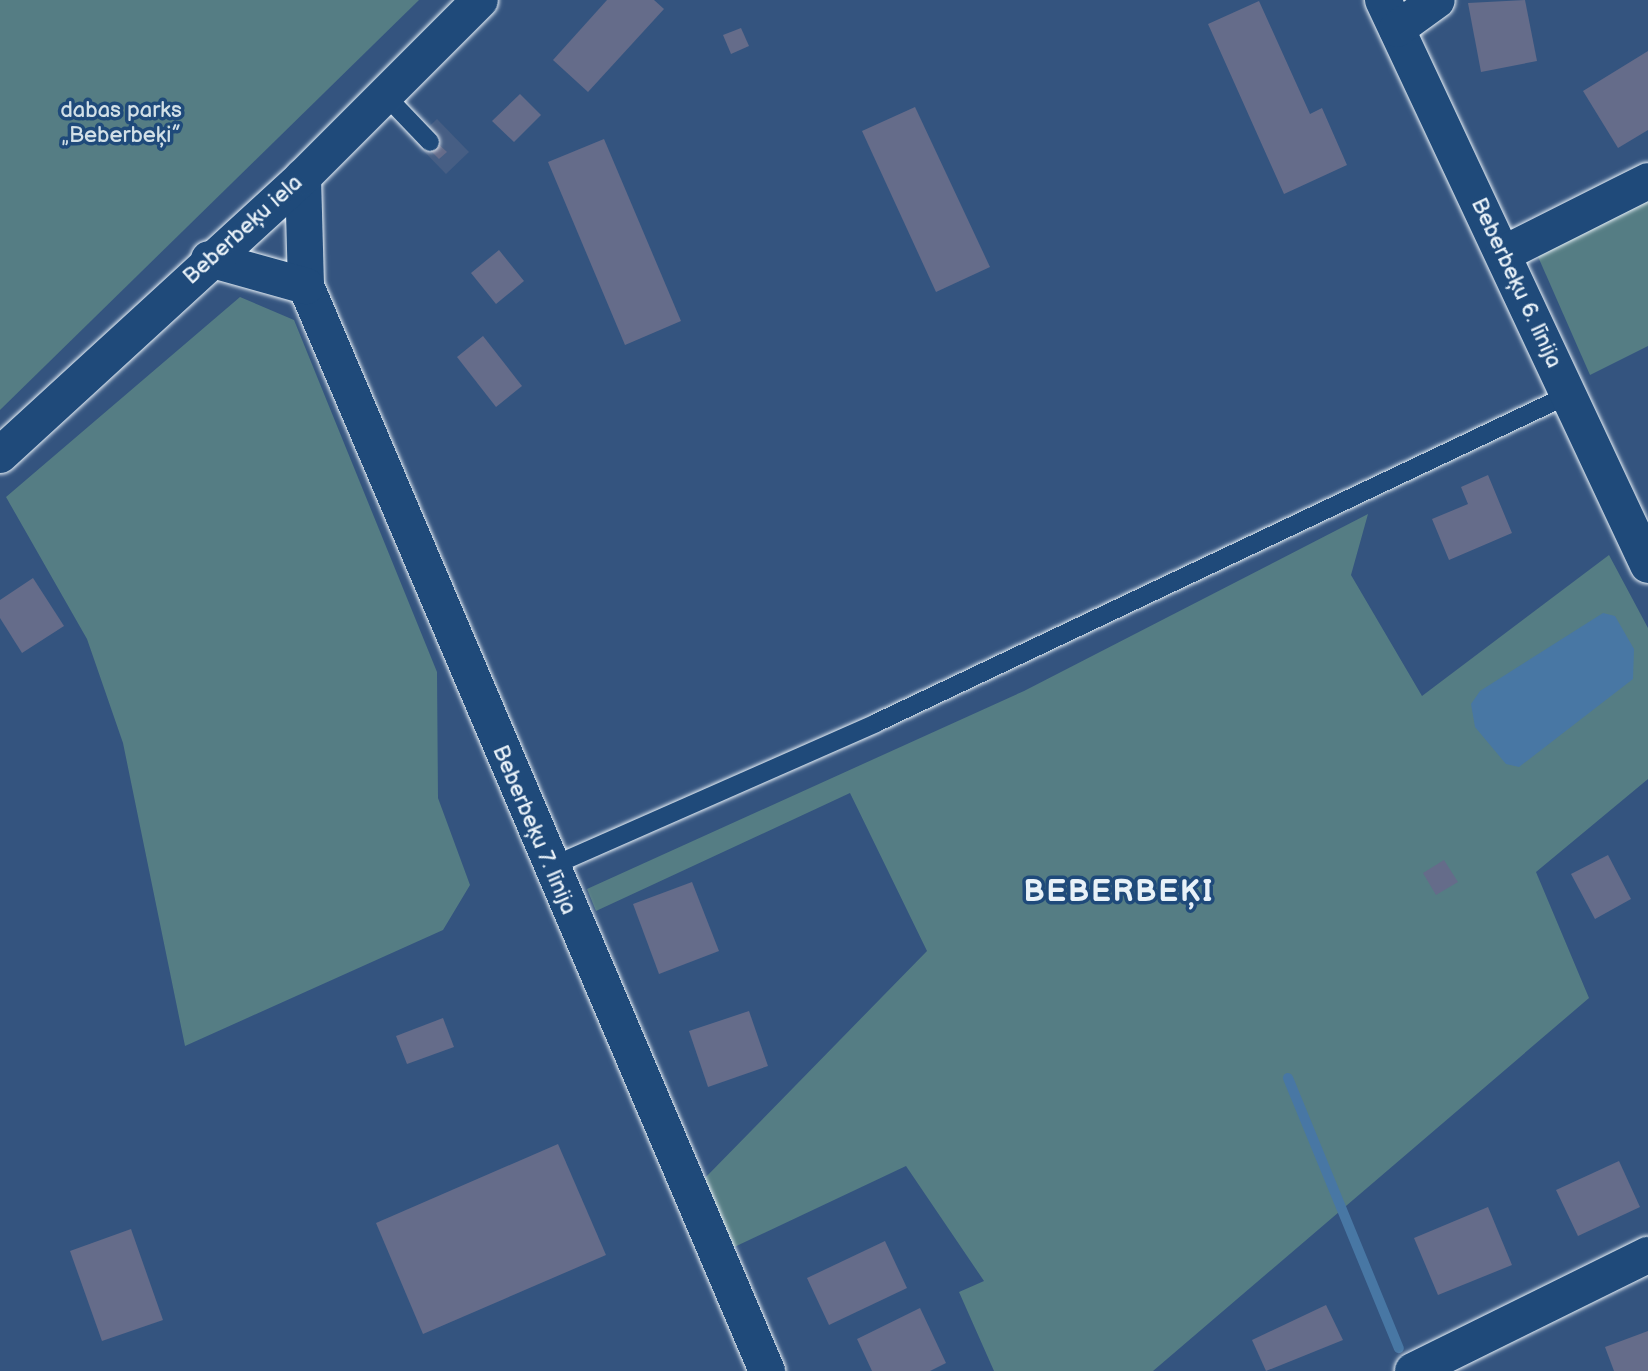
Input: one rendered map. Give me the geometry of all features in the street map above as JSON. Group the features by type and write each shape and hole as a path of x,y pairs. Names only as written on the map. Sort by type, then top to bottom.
{"street":[{"name":"Beberbeķu iela","path":"0,455 209,259 303,177 480,0"},
{"path":"1390,14 1437,0"},
{"name":"Beberbeķu 6. līnija","path":"1390,14 1648,565"},
{"name":"Beberbeķu 7. līnija","path":"303,177 306,286 550,867 767,1371"},
{"path":"1503,254 1648,181"},
{"path":"209,259 306,286"},
{"path":"1413,1371 1648,1255"}],"lane":[{"path":"385,95 430,142"},
{"path":"550,867 876,723 1568,395"}],"shaded area":[{"path":"437,119 469,152 446,174 414,141"},
{"path":"1603,613 1615,616 1634,649 1633,679 1519,767 1506,764 1475,727 1471,704 1480,691"}],"green space":[{"name":"dabas parks „Beberbeķi”","path":"0,0 419,0 0,410"},
{"path":"1648,193 1648,346 1590,375 1536,252"},
{"path":"240,297 294,320 437,672 438,798 470,885 443,930 185,1046 123,743 87,639 6,497"},
{"path":"1368,514 1351,575 1422,696 1609,555 1648,628 1648,779 1536,872 1589,998 1153,1371 994,1371 959,1292 984,1281 906,1166 730,1249 703,1180 927,951 850,793 596,911 587,889 1024,691"}],"building":[{"path":"607,0 654,0 664,9 588,92 553,60"},
{"path":"1525,0 1537,61 1481,72 1468,3"},
{"path":"1259,1 1310,114 1322,108 1347,165 1284,194 1208,24"},
{"path":"741,28 749,46 731,54 723,35"},
{"path":"1648,51 1648,130 1618,148 1583,91"},
{"path":"520,94 541,115 514,142 492,121"},
{"path":"915,107 990,267 936,292 862,131"},
{"path":"604,139 681,321 625,345 548,162"},
{"path":"435,141 447,152 439,159 428,148"},
{"path":"499,250 524,281 496,304 471,273"},
{"path":"483,336 522,386 496,407 457,357"},
{"path":"1488,475 1512,533 1449,560 1432,519 1468,504 1461,487"},
{"path":"33,578 64,626 22,653 0,618 0,600"},
{"path":"1608,855 1631,899 1595,919 1571,874"},
{"path":"1444,860 1458,882 1436,895 1423,873"},
{"path":"692,882 719,951 659,974 633,904"},
{"path":"749,1011 768,1066 708,1087 689,1031"},
{"path":"443,1018 454,1047 407,1064 396,1036"},
{"path":"558,1144 606,1255 423,1334 376,1223"},
{"path":"1619,1161 1640,1207 1578,1236 1556,1190"},
{"path":"1488,1207 1512,1265 1438,1295 1414,1238"},
{"path":"131,1229 163,1320 102,1341 70,1251"},
{"path":"885,1241 907,1288 829,1325 807,1278"},
{"path":"1326,1305 1343,1340 1266,1371 1252,1340"},
{"path":"920,1308 946,1363 930,1371 872,1371 857,1339"},
{"path":"1648,1331 1648,1371 1614,1371 1605,1347"}],"waterway":[{"path":"1288,1078 1399,1348"}],"district":[{"name":"BEBERBEĶI","path":"1119,892"}]}
